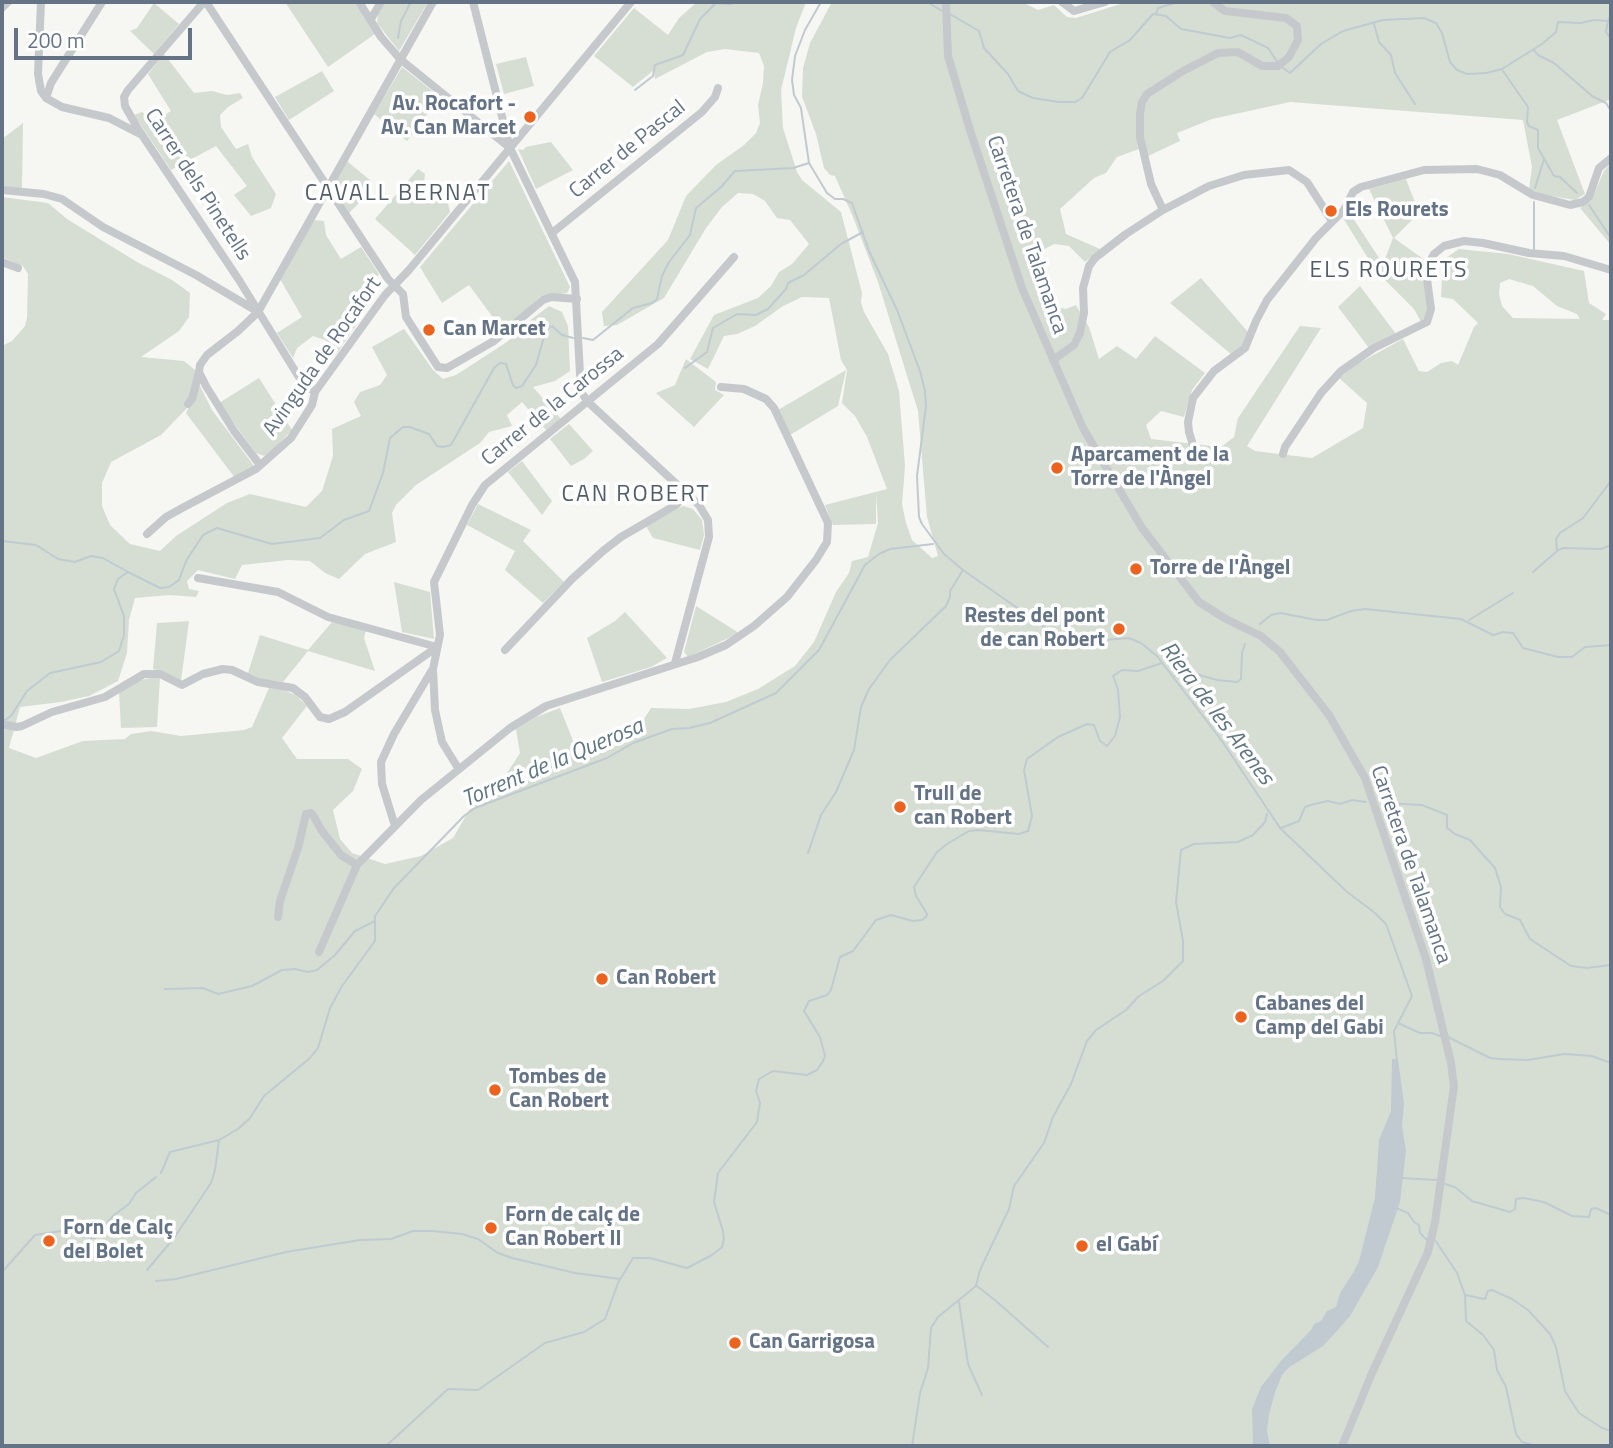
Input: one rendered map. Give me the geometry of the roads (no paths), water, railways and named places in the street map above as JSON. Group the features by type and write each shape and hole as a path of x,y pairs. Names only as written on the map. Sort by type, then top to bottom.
{"street":[{"path":"2,8 8,2"},
{"path":"41,2 38,75 41,91 46,98 62,107 108,118 141,134"},
{"path":"46,98 51,83 102,2"},
{"path":"205,2 327,188 403,294 406,317 438,367 447,369 505,335 542,300 577,299"},
{"name":"Carrer dels Pinetells","path":"205,2 125,94 125,106 302,382 315,392"},
{"path":"359,2 381,37 400,59 510,148"},
{"path":"371,19 381,2"},
{"path":"188,404 192,399 200,365 207,355 239,331 258,312 433,2"},
{"path":"473,2 510,148 573,276 577,299 580,393 699,505 709,525 709,537 675,663"},
{"name":"Avinguda de Rocafort","path":"147,534 184,506 234,482 283,447 298,429 312,405 315,392 357,331 631,2"},
{"name":"Carretera de Talamanca","path":"946,2 947,49 953,76 1022,288 1091,444 1134,515 1166,560 1207,608 1261,636 1280,652 1329,715 1365,778 1426,959 1454,1086 1435,1222 1429,1252 1372,1373 1342,1446"},
{"path":"1062,2 1074,11 1105,2"},
{"path":"1163,210 1151,184 1142,150 1142,102 1154,89 1218,53 1238,51 1262,66 1273,67 1285,62 1298,40 1293,22 1279,16 1225,11 1213,2"},
{"name":"Carrer de Pascal","path":"552,233 702,112 715,97 718,88"},
{"path":"1196,454 1188,422 1193,398 1214,371 1245,348 1267,300 1344,210 1353,192 1360,187 1436,168 1489,170 1533,195 1570,205 1589,197 1599,169 1611,158"},
{"path":"1053,360 1074,345 1080,333 1084,313 1083,288 1089,267 1095,258 1163,210 1233,177 1281,170 1294,172 1307,182 1332,221"},
{"path":"2,190 44,194 62,199 103,227 196,275 258,312"},
{"path":"1283,454 1321,393 1341,371 1374,348 1427,321 1431,309 1428,265 1434,254 1444,246 1464,242 1483,243 1529,253 1564,256 1611,270"},
{"name":"Carrer de la Carossa","path":"458,768 446,752 438,728 433,669 440,635 434,588 436,576 480,491 658,344 734,257"},
{"path":"2,262 18,268"},
{"path":"199,372 227,420 260,466"},
{"path":"318,952 357,864 458,768 510,728 546,706 716,651 754,626 787,597 816,560 828,537 829,527 774,408 766,399 744,389 721,387"},
{"path":"505,650 572,579 603,551 621,537 676,505 686,495"},
{"path":"198,578 278,592 328,617 438,647"},
{"path":"2,724 22,726 52,712 104,698 144,674 160,674 182,685 203,674 223,669 232,670 258,682 293,688 305,697 320,717 329,719 345,712 438,647"},
{"path":"395,826 382,784 382,762 400,723 433,669"},
{"path":"278,916 306,814 311,813 341,855 357,864"}],"waterway":[{"path":"398,38 401,21 411,2"},
{"path":"635,90 653,76 655,65 683,55 700,19 716,3 734,2"},
{"name":"Riera de les Arenes","path":"821,2 805,30 795,56 792,80 794,95 801,108 809,163 827,193 835,199 852,203 869,251 897,310 920,371 926,406 917,476 919,517 922,524 944,554 963,570 1053,633 1092,641 1129,638 1141,643 1157,656 1222,741 1280,828 1346,891 1386,924 1412,996 1394,1031 1397,1061"},
{"path":"927,2 944,12"},
{"path":"1156,14 1158,8 1178,2"},
{"path":"950,14 979,31 984,48 1008,74 1018,91 1033,98 1059,102 1075,102 1082,98 1110,52 1130,40 1153,14 1166,16 1181,29 1230,38 1241,35 1268,48 1278,63"},
{"path":"1282,67 1290,73 1321,44 1343,31 1383,20 1424,18 1436,23 1442,33 1450,62 1457,70 1467,74 1486,73 1502,69 1542,44 1556,32 1558,22 1608,21 1611,15"},
{"path":"1608,21 1606,32 1611,39"},
{"path":"1374,24 1379,42 1391,55 1395,73 1415,104"},
{"path":"1534,50 1554,63 1592,96 1606,103 1611,111"},
{"path":"1503,71 1528,107 1527,122 1538,130 1538,148 1554,176 1560,177 1577,193"},
{"path":"1535,188 1544,159"},
{"path":"583,338 593,340 633,308 657,299 662,276 669,262 690,235 696,208 735,171 793,168 809,163"},
{"path":"1534,202 1534,249"},
{"path":"1589,205 1611,238"},
{"path":"685,368 707,352 713,328 737,314 756,315 768,309 788,283 804,275 841,244 863,232"},
{"path":"5,720 11,716 27,691 50,673 101,662 119,651 124,635 124,616 114,589 122,576 128,572 160,588 169,587 179,580 186,561 203,535 217,528 272,544 320,538 344,520 369,511 383,473 390,438 403,427 429,434 437,446 451,445 494,368 500,363 506,364 513,385 516,388 522,386 536,365 546,330 552,326 562,335 573,338"},
{"path":"1533,572 1557,551 1556,539 1560,533 1583,518 1611,481"},
{"path":"2,541 36,545 58,559 75,562 91,556 103,558 128,572"},
{"name":"Torrent de la Querosa","path":"161,1173 170,1152 219,1140 238,1129 250,1118 264,1096 310,1058 318,1048 330,1008 342,986 375,941 375,916 394,888 464,816 475,808 607,758 633,743 672,729 710,723 776,693 819,650 865,565 890,549 933,544"},
{"path":"1558,550 1601,549 1611,545"},
{"path":"808,853 821,815 836,792 854,750 861,707 869,689 890,660 946,606 950,591 963,570"},
{"path":"1469,620 1513,593"},
{"path":"1260,624 1271,615 1280,613 1327,620 1365,609 1461,619 1493,635 1513,633 1523,648 1558,657 1572,657 1585,647 1611,645"},
{"path":"1175,676 1196,674 1237,682 1241,679 1245,644"},
{"path":"386,1446 448,1389 478,1390 545,1343 584,1332 605,1319 618,1283 633,1258 650,1258 687,1268 722,1247 723,1231 714,1202 718,1173 757,1122 760,1103 756,1091 759,1079 773,1071 807,1075 817,1070 823,1061 825,1056 820,1037 804,1011 809,1001 827,995 831,990 840,957 853,951 876,920 891,915 913,921 926,917 914,887 937,852 947,844 969,831 1019,834 1028,831 1032,816 1024,770 1027,759 1058,737 1087,724 1094,725 1100,741 1107,746 1115,736 1120,717 1118,689 1113,676 1122,670 1138,671 1162,663"},
{"path":"1281,828 1299,821 1305,807 1314,804 1328,801 1340,804 1352,800 1366,802"},
{"path":"1384,803 1422,805 1447,815 1447,828 1470,840 1495,868 1501,887 1500,907 1505,914 1520,920 1530,939 1571,966 1587,968 1611,965"},
{"path":"912,1446 920,1393 928,1368 931,1328 938,1317 976,1286 980,1270 1009,1209 1014,1186 1044,1143 1087,1041 1096,1030 1163,981 1183,961 1183,941 1176,902 1181,850 1194,844 1238,842 1253,835 1265,822 1267,814"},
{"path":"165,989 203,988 218,994 252,986 282,970 317,970 335,955 355,931 375,921"},
{"path":"1398,1023 1420,1033 1440,1036"},
{"path":"1448,1037 1490,1058 1528,1060 1564,1054 1592,1056 1611,1063"},
{"path":"147,1270 174,1238 211,1183 219,1140"},
{"path":"2,1272 35,1235 61,1231 95,1238 114,1215 156,1177"},
{"path":"1402,1178 1436,1180"},
{"path":"1445,1184 1455,1187 1472,1201 1510,1212 1515,1209 1516,1199 1524,1198 1544,1202 1572,1216 1589,1217 1591,1209 1596,1208 1611,1215"},
{"path":"1396,1208 1408,1213 1427,1240"},
{"path":"156,1281 176,1279 286,1252 360,1240 391,1239 413,1231 462,1234 478,1239 498,1253 512,1258 575,1273 620,1279"},
{"path":"1435,1240 1457,1273 1465,1295 1466,1321 1483,1335 1494,1350 1497,1370 1506,1387 1516,1434 1522,1442 1536,1446"},
{"path":"977,1286 1048,1347"},
{"path":"1465,1295 1485,1299 1488,1291 1492,1290 1528,1310 1550,1334 1556,1347 1565,1391 1579,1413 1611,1431"},
{"path":"959,1302 968,1364 982,1395"}],"place":[{"name":"Av. Rocafort - Av. Can Marcet","path":"530,117"},
{"name":"Els Rourets","path":"1331,211"},
{"name":"Can Marcet","path":"429,330"},
{"name":"Aparcament de la Torre de l'Àngel","path":"1057,468"},
{"name":"Torre de l'Àngel","path":"1136,569"},
{"name":"Restes del pont de can Robert","path":"1119,629"},
{"name":"Trull de can Robert","path":"900,807"},
{"name":"Can Robert","path":"602,979"},
{"name":"Cabanes del Camp del Gabi","path":"1241,1017"},
{"name":"Tombes de Can Robert","path":"495,1090"},
{"name":"Forn de calç de Can Robert II","path":"491,1228"},
{"name":"Forn de Calç del Bolet","path":"49,1241"},
{"name":"el Gabí","path":"1082,1246"},
{"name":"Can Garrigosa","path":"735,1343"}],"district":[{"name":"CAVALL BERNAT","path":"398,194"},
{"name":"ELS ROURETS","path":"1389,271"},
{"name":"CAN ROBERT","path":"636,495"}]}
